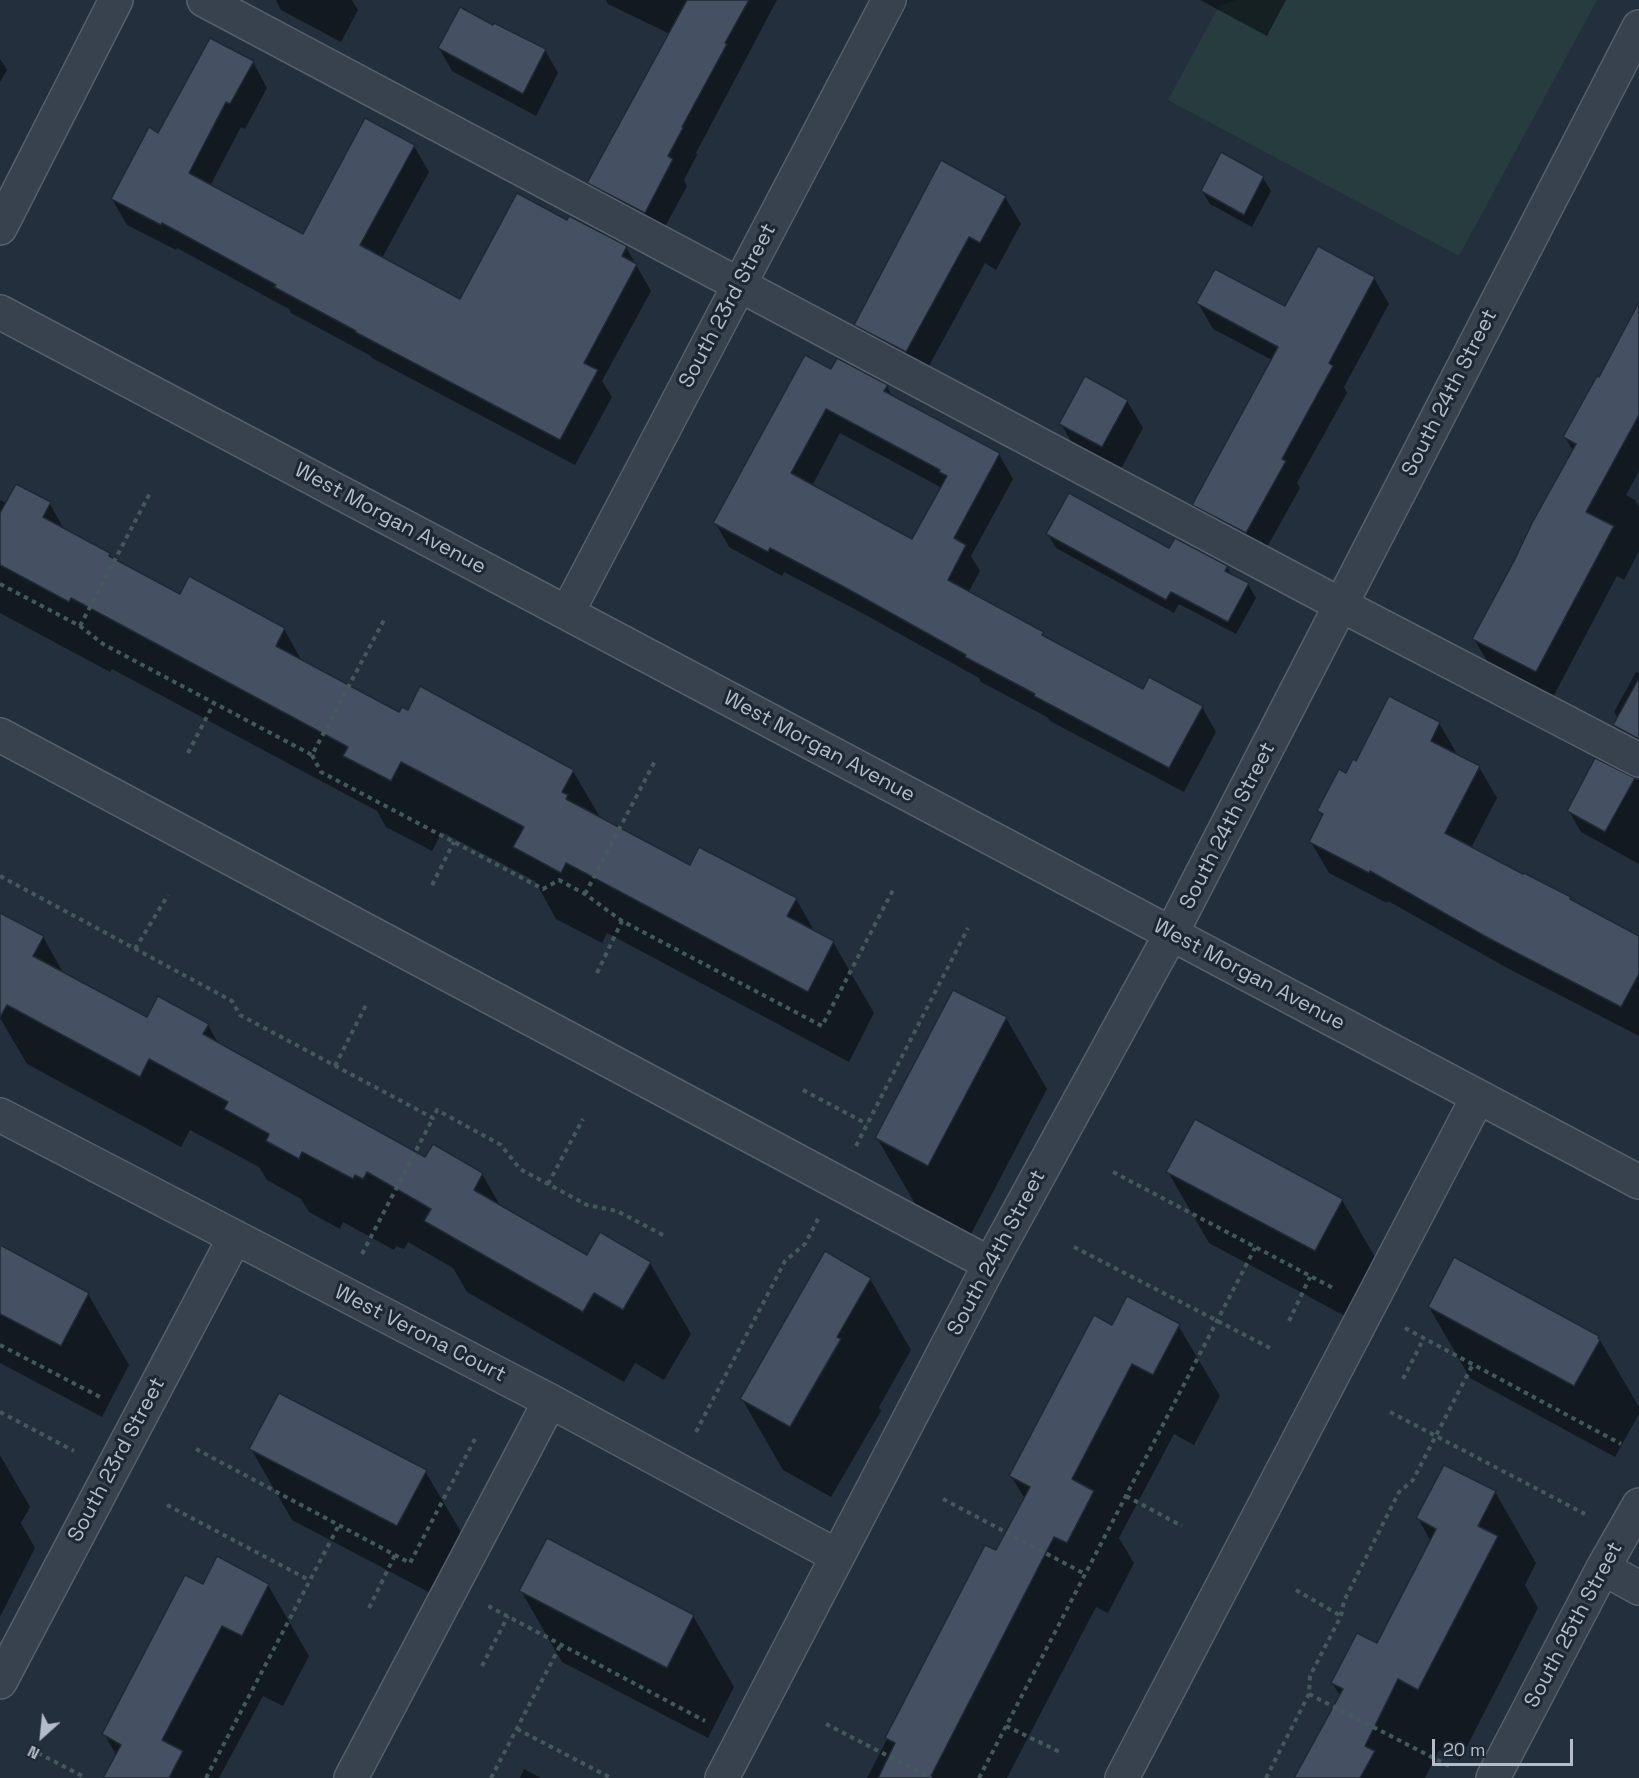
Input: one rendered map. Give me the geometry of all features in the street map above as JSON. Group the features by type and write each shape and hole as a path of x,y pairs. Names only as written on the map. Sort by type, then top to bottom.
{"street":[{"path":"0,228 116,0"},
{"path":"204,0 1639,760"},
{"name":"South 23rd Street","path":"567,613 890,0"},
{"name":"South 24th Street","path":"722,1778 990,1264 1172,934 1639,27"},
{"name":"West Morgan Avenue","path":"0,312 1639,1182"},
{"path":"0,735 990,1264"},
{"path":"1122,1778 1478,1097"},
{"name":"West Verona Court","path":"0,1115 550,1401 837,1556"},
{"name":"South 23rd Street","path":"0,1682 235,1237"},
{"path":"351,1778 550,1401"},
{"name":"South 25th Street","path":"1493,1778 1603,1568 1639,1505"},
{"path":"1603,1568 1639,1588"}],"path":[{"path":"80,626 150,493"},
{"path":"0,584 80,626 104,644 312,755 321,772 543,889 560,880 585,894 622,921 822,1026 894,888"},
{"path":"312,755 385,618"},
{"path":"188,753 214,703"},
{"path":"585,894 655,761"},
{"path":"432,885 454,842"},
{"path":"0,876 232,1001 240,1015 433,1118"},
{"path":"135,949 168,895"},
{"path":"597,973 622,921"},
{"path":"335,1066 367,1003"},
{"path":"803,1090 867,1124"},
{"path":"362,1254 437,1110 501,1145 520,1169 587,1205 617,1211 665,1236"},
{"path":"548,1184 584,1119"},
{"path":"1113,1172 1337,1290"},
{"path":"1074,1247 1270,1348"},
{"path":"979,1778 1255,1248"},
{"path":"1289,1320 1310,1277"},
{"path":"1367,1308 1621,1444"},
{"path":"1403,1379 1424,1338"},
{"path":"0,1345 102,1398"},
{"path":"1266,1778 1309,1694 1310,1676 1341,1616 1344,1601 1399,1492 1413,1480 1473,1364"},
{"path":"0,1412 74,1451"},
{"path":"1390,1412 1585,1514"},
{"path":"196,1449 410,1563 476,1437"},
{"path":"1126,1497 1182,1526"},
{"path":"943,1499 1085,1574"},
{"path":"167,1505 309,1580"},
{"path":"206,1778 339,1525"},
{"path":"369,1608 395,1556"},
{"path":"1296,1590 1341,1616"},
{"path":"496,1596 490,1606 706,1722"},
{"path":"482,1666 508,1616"},
{"path":"491,1778 561,1644"},
{"path":"1309,1694 1453,1768"},
{"path":"826,1724 931,1778"},
{"path":"1006,1726 1062,1753"},
{"path":"516,1729 611,1778"},
{"path":"38,1753 86,1778"}],"green space":[{"path":"1236,0 1597,0 1459,256 1168,100 1219,6"}],"building":[{"path":"687,0 749,0 682,127 668,156 673,159 645,213 587,183"},
{"path":"460,7 546,49 523,94 438,48"},
{"path":"210,38 254,61 230,104 226,102 189,173 303,234 365,118 415,145 360,245 460,299 517,193 567,220 569,216 627,246 622,256 637,264 584,363 598,370 560,440 355,332 274,287 276,285 162,223 161,225 111,199 149,127 158,133"},
{"path":"1221,152 1264,176 1244,215 1201,191"},
{"path":"941,160 1006,196 980,243 969,237 906,352 854,325"},
{"path":"1318,246 1375,277 1329,363 1333,366 1282,459 1286,461 1246,533 1192,505 1278,347 1196,303 1215,269 1285,306"},
{"path":"1639,302 1639,415 1586,512 1614,526 1536,672 1472,639 1576,444 1563,437 1597,376 1599,377"},
{"path":"805,355 831,369 837,358 888,385 884,391 1000,453 954,538 966,545 948,580 1044,632 1042,635 1143,689 1149,677 1203,706 1169,768 1034,696 1035,694 965,657 966,655 846,588 770,548 768,552 713,523","holes":["826,409 940,470 939,472 947,476 912,539 791,473"]},
{"path":"1085,376 1128,400 1102,447 1059,424"},
{"path":"16,484 51,502 43,517 180,594 189,576 285,628 276,646 399,712 402,707 408,710 420,686 574,770 562,792 568,795 566,799 690,865 699,847 797,898 787,916 834,941 808,992 566,863 561,873 513,847 524,827 401,762 391,781 343,756 348,747 71,598 69,602 0,565 0,513"},
{"path":"1069,493 1169,548 1175,538 1228,566 1225,571 1249,583 1228,622 1171,592 1166,600 1046,534"},
{"path":"1639,678 1639,739 1613,725"},
{"path":"1389,696 1440,722 1431,741 1480,766 1445,833 1571,897 1570,899 1639,936 1639,974 1621,1007 1490,939 1370,871 1369,873 1309,842 1323,814 1317,811 1339,769 1346,773 1353,759 1356,761"},
{"path":"1595,758 1635,778 1605,832 1567,811"},
{"path":"0,913 44,936 33,956 147,1017 158,996 209,1024 203,1034 425,1157 433,1144 483,1173 474,1190 587,1255 600,1232 651,1262 623,1310 594,1293 583,1312 424,1221 431,1209 367,1172 363,1179 355,1175 353,1179 302,1152 299,1159 266,1141 269,1134 224,1109 228,1102 149,1059 140,1077 7,1005 0,1017"},
{"path":"953,990 1007,1017 928,1166 875,1138"},
{"path":"1195,1119 1343,1199 1315,1251 1166,1172"},
{"path":"0,1245 89,1293 61,1346 0,1314"},
{"path":"825,1251 871,1278 837,1337 841,1339 790,1427 740,1399"},
{"path":"1454,1257 1599,1336 1600,1340 1574,1386 1428,1307"},
{"path":"1127,1296 1180,1324 1153,1375 1132,1364 1072,1479 1094,1491 1067,1543 1054,1537 930,1778 878,1778 895,1743 885,1738 985,1545 996,1550 1030,1487 1009,1476 1094,1315 1112,1325"},
{"path":"279,1393 427,1470 397,1526 249,1449"},
{"path":"1444,1465 1496,1491 1478,1526 1498,1536 1418,1690 1398,1679 1365,1746 1375,1751 1360,1778 1294,1778 1343,1689 1331,1683 1357,1633 1377,1643 1436,1529 1416,1518"},
{"path":"547,1538 694,1615 667,1668 519,1591"},
{"path":"217,1556 269,1584 242,1636 222,1626 162,1740 183,1751 169,1778 103,1778 121,1745 102,1734 185,1575 203,1584"}]}
